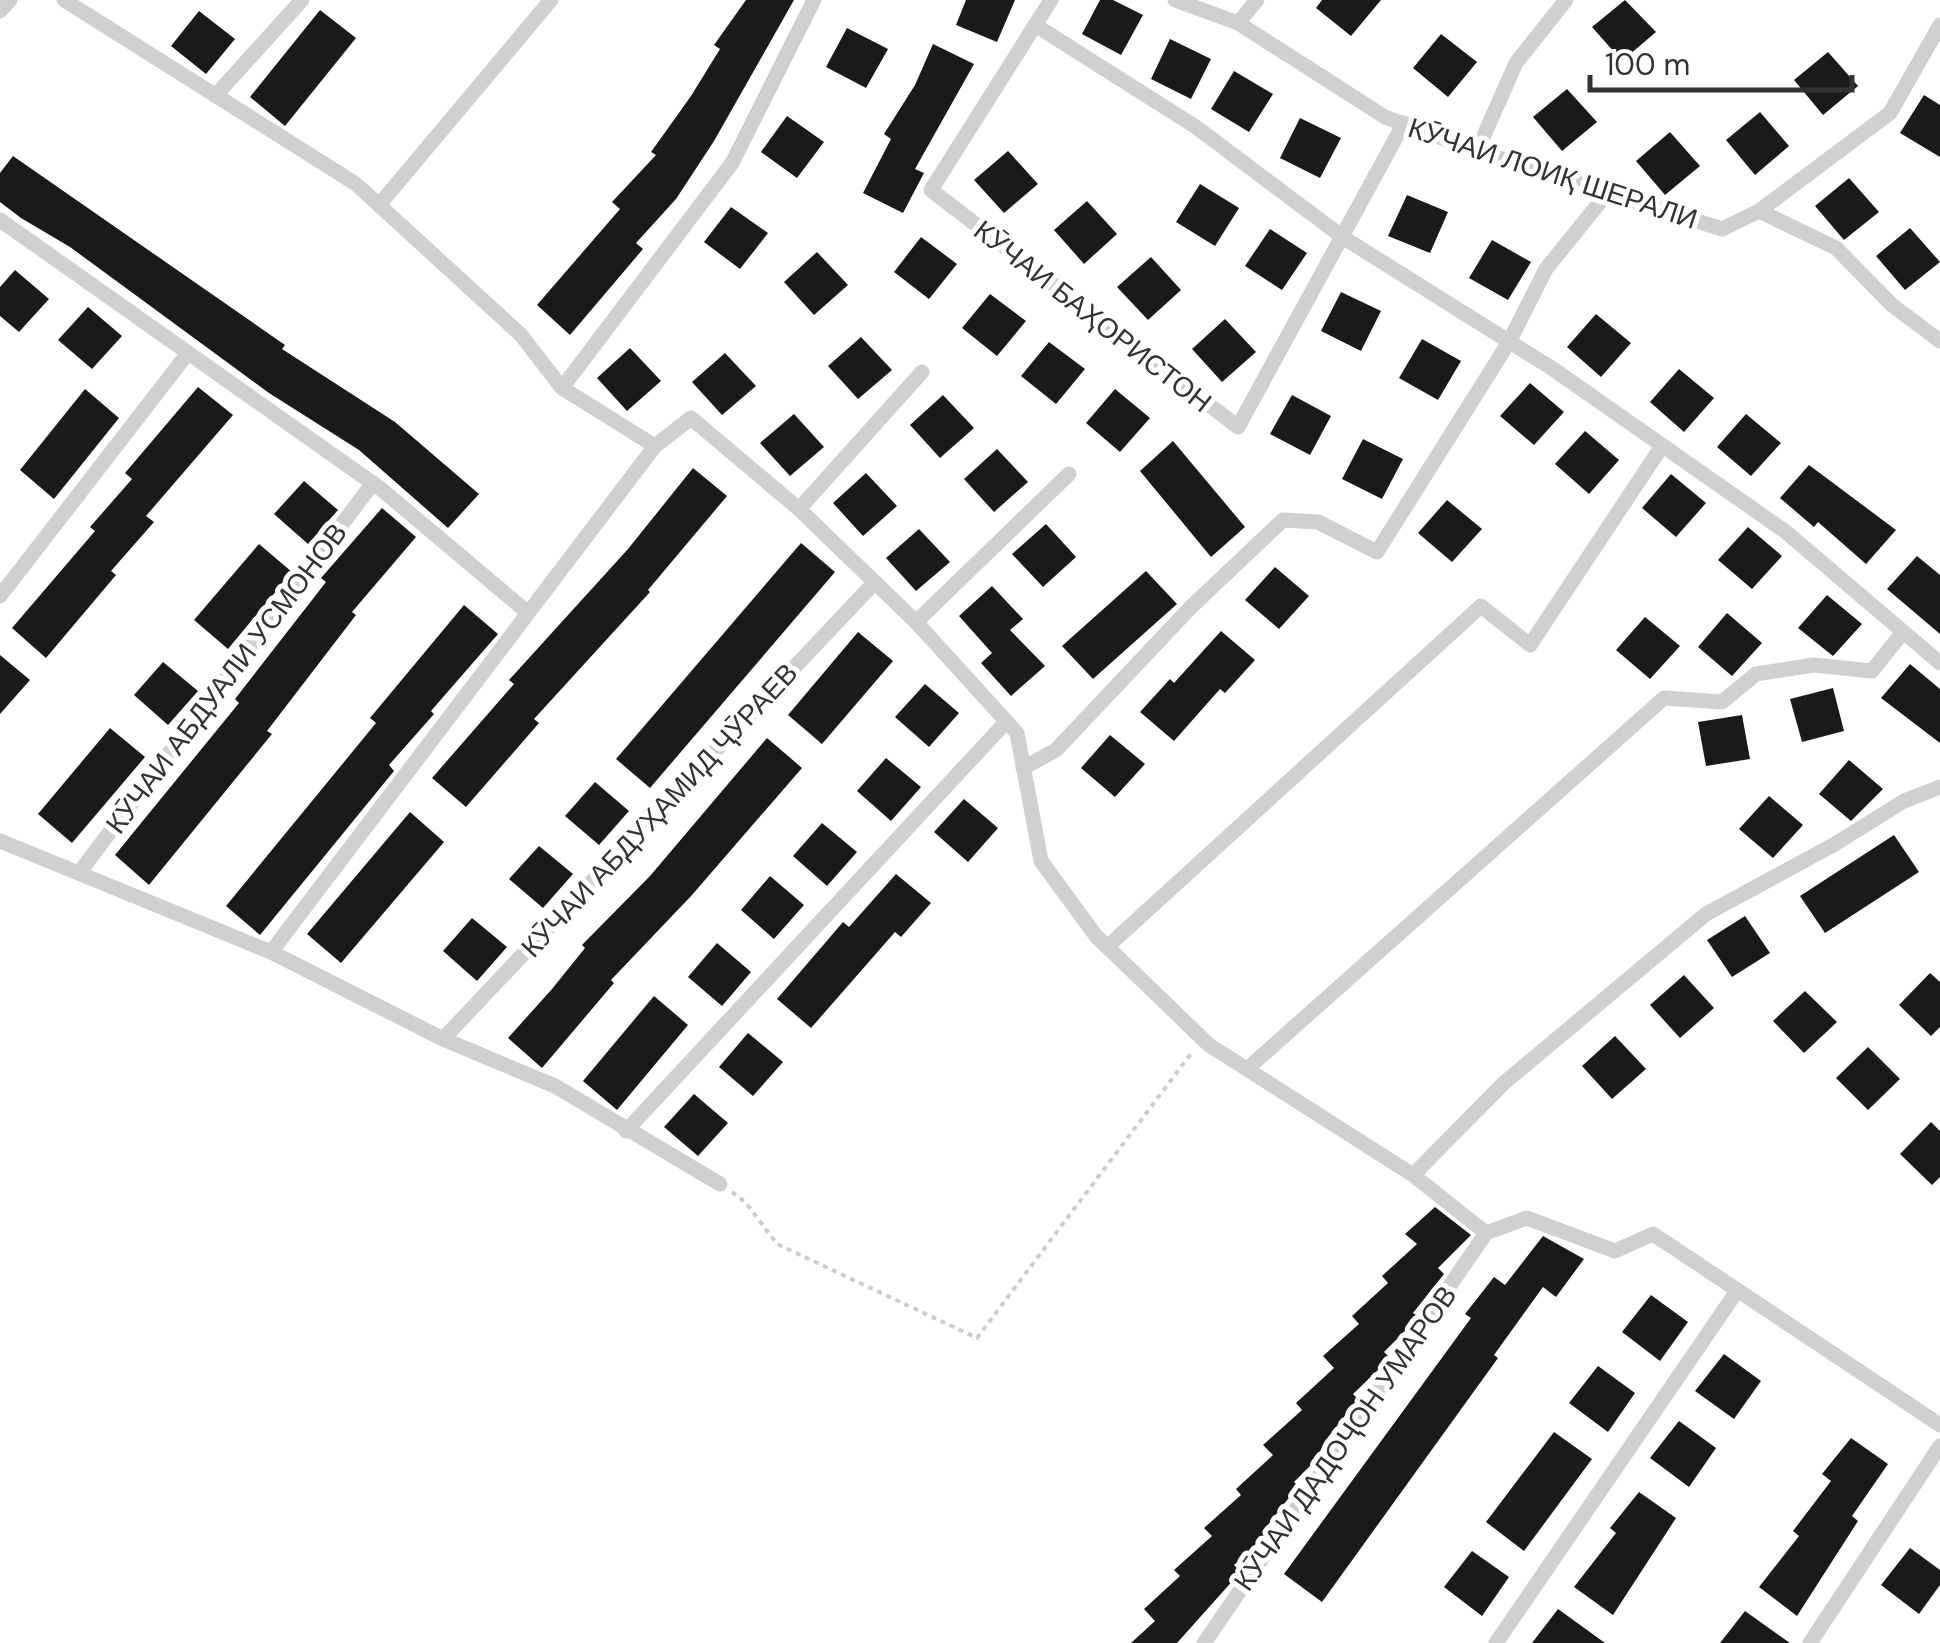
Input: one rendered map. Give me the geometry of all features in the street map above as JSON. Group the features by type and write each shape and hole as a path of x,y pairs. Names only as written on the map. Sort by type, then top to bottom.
{"street":[{"path":"0,11 10,0"},
{"path":"64,0 356,184 522,336 562,388 655,446"},
{"path":"214,96 302,0"},
{"path":"379,205 550,0"},
{"path":"562,388 732,163 814,0"},
{"name":"КӮЧАИ БАҲОРИСТОН","path":"1051,0 931,190 1238,428 1404,123"},
{"name":"КӮЧАИ ЛОИҚ ШЕРАЛИ","path":"1175,0 1238,23 1385,117 1477,151 1722,229 1759,211"},
{"path":"1238,23 1257,0"},
{"path":"1477,151 1516,63 1566,0"},
{"path":"1035,26 1196,127 1344,238 1510,342 1786,532 1940,662"},
{"path":"1940,26 1890,113 1759,211 1836,248 1892,306 1940,341"},
{"path":"1023,768 1056,750 1191,607 1283,520 1318,522 1377,552 1510,342 1546,269 1609,191"},
{"path":"0,220 372,483 527,612"},
{"path":"0,596 188,353"},
{"path":"799,509 922,372"},
{"path":"271,952 655,446 691,418 799,509 916,622 1016,734 1042,861 1107,947 1202,1038 1413,1174 1486,1234 1527,1218 1614,1252 1654,1234 1940,1425"},
{"path":"1107,947 1480,606 1530,645 1662,446"},
{"path":"916,622 1069,474"},
{"name":"КӮЧАИ АБДУАЛИ УСМОНОВ","path":"79,874 372,483"},
{"name":"КӮЧАИ АБДУҲАМИД ҶӮРАЕВ","path":"443,1039 874,582"},
{"path":"1247,1069 1664,698 1722,702 1756,674 1814,665 1872,672 1904,632"},
{"path":"626,1131 1006,722"},
{"path":"1413,1174 1504,1083 1706,914 1836,844 1904,801 1940,787"},
{"path":"0,841 271,952 443,1039 556,1086 720,1184"},
{"name":"КӮЧАИ ДАДОҶОН УМАРОВ","path":"1204,1643 1486,1234"},
{"path":"1496,1643 1737,1291"},
{"path":"1810,1643 1940,1446"}],"path":[{"path":"720,1184 746,1203 777,1244 977,1338 1202,1038"}],"building":[{"path":"746,0 794,0 714,141 676,199 636,243 643,249 570,335 537,305 620,209 612,202 656,155 651,152 691,96 720,49 714,45"},
{"path":"966,0 1015,0 997,42 956,25"},
{"path":"1100,0 1113,0 1143,15 1121,55 1082,34"},
{"path":"1322,0 1381,0 1351,36 1316,8"},
{"path":"1625,0 1656,32 1622,61 1592,27"},
{"path":"320,10 356,38 285,126 250,97"},
{"path":"199,11 235,39 206,74 171,46"},
{"path":"847,28 888,49 866,88 826,67"},
{"path":"1441,34 1477,62 1448,97 1413,68"},
{"path":"1170,39 1211,59 1191,99 1151,79"},
{"path":"933,44 974,64 915,169 924,173 903,213 863,193 891,139 884,134 915,85"},
{"path":"1828,52 1858,86 1823,115 1794,80"},
{"path":"1234,71 1273,94 1249,132 1211,109"},
{"path":"1567,89 1597,122 1562,151 1533,117"},
{"path":"1924,95 1940,105 1940,157 1900,133"},
{"path":"1760,112 1789,146 1755,175 1726,140"},
{"path":"787,116 824,142 797,178 761,152"},
{"path":"1300,118 1341,138 1320,178 1280,158"},
{"path":"1670,132 1700,166 1665,195 1636,161"},
{"path":"1008,151 1038,184 1004,213 974,180"},
{"path":"13,156 285,345 282,349 395,422 479,494 448,528 359,450 269,393 70,247 0,202 0,173"},
{"path":"1849,178 1879,212 1844,240 1815,206"},
{"path":"1200,184 1239,208 1215,246 1176,222"},
{"path":"1407,195 1448,212 1430,253 1388,236"},
{"path":"1087,201 1117,234 1084,264 1054,230"},
{"path":"731,207 768,233 740,269 704,242"},
{"path":"1910,228 1940,262 1905,290 1876,256"},
{"path":"1270,229 1307,253 1282,290 1245,266"},
{"path":"921,237 957,264 929,299 894,272"},
{"path":"1492,240 1531,262 1508,300 1469,278"},
{"path":"817,252 848,285 814,315 784,282"},
{"path":"1151,257 1181,290 1148,320 1117,287"},
{"path":"15,270 49,299 19,332 0,316 0,287"},
{"path":"1341,292 1381,311 1361,351 1321,331"},
{"path":"990,294 1026,321 997,356 962,328"},
{"path":"88,307 122,336 92,369 58,340"},
{"path":"1596,314 1631,343 1601,377 1567,347"},
{"path":"1225,319 1256,352 1222,382 1192,349"},
{"path":"861,337 892,370 858,399 828,366"},
{"path":"1422,339 1461,361 1438,400 1399,378"},
{"path":"1049,342 1085,369 1056,404 1021,376"},
{"path":"630,348 661,381 627,411 597,378"},
{"path":"725,353 756,386 722,415 692,382"},
{"path":"1679,369 1714,398 1684,432 1650,402"},
{"path":"1530,383 1564,412 1534,445 1500,416"},
{"path":"198,387 233,415 146,516 154,522 111,571 116,575 46,658 12,628 95,531 90,527 132,479 125,473"},
{"path":"85,389 119,418 54,499 20,470"},
{"path":"1115,389 1150,418 1120,452 1086,423"},
{"path":"943,395 974,428 940,458 910,425"},
{"path":"1292,395 1331,416 1310,455 1270,434"},
{"path":"794,414 824,447 790,476 760,443"},
{"path":"1746,414 1781,443 1751,476 1717,447"},
{"path":"1585,431 1619,460 1589,494 1555,464"},
{"path":"1363,439 1403,459 1382,499 1342,479"},
{"path":"1173,441 1245,527 1211,557 1140,471"},
{"path":"997,449 1028,482 994,512 964,479"},
{"path":"1809,465 1896,530 1866,564 1818,522 1814,527 1780,498"},
{"path":"693,468 727,496 650,592 534,719 539,723 466,807 432,778 514,684 509,680 628,549"},
{"path":"866,473 897,506 863,536 833,503"},
{"path":"1671,474 1706,503 1676,537 1642,508"},
{"path":"304,481 338,510 308,544 274,514"},
{"path":"1447,500 1482,529 1452,562 1418,533"},
{"path":"382,508 416,537 352,612 356,615 267,731 272,734 149,885 115,855 239,703 235,699 326,582 321,578"},
{"path":"1046,524 1076,557 1043,587 1012,554"},
{"path":"1748,527 1782,556 1752,589 1718,560"},
{"path":"919,529 950,562 916,591 886,558"},
{"path":"801,543 835,572 650,788 616,759"},
{"path":"259,544 292,572 228,649 194,620"},
{"path":"1917,556 1940,575 1940,634 1887,589"},
{"path":"1275,567 1309,596 1279,629 1245,600"},
{"path":"1146,571 1177,604 1093,679 1062,646"},
{"path":"992,586 1023,619 1010,630 1045,666 1011,696 981,663 992,653 959,616"},
{"path":"1827,595 1862,624 1833,656 1798,628"},
{"path":"464,605 498,634 431,711 434,714 389,765 394,771 260,935 226,906 376,723 370,718"},
{"path":"1727,613 1762,643 1732,676 1698,647"},
{"path":"1645,617 1680,646 1650,679 1616,650"},
{"path":"1221,631 1255,660 1225,693 1220,689 1174,741 1140,712 1170,679 1174,683"},
{"path":"858,632 893,661 822,744 788,715"},
{"path":"0,655 30,680 0,714"},
{"path":"163,662 198,691 168,725 134,695"},
{"path":"1910,664 1940,689 1940,743 1881,698"},
{"path":"925,684 959,713 929,747 895,717"},
{"path":"1833,688 1844,731 1802,742 1790,699"},
{"path":"1742,715 1750,759 1706,766 1698,722"},
{"path":"110,728 145,757 72,843 38,814"},
{"path":"1110,735 1145,764 1115,797 1081,768"},
{"path":"767,738 802,768 692,895 611,980 614,983 542,1068 508,1038 585,948 582,945 650,876"},
{"path":"886,758 921,787 891,821 857,791"},
{"path":"1849,760 1883,789 1851,821 1819,794"},
{"path":"595,782 629,811 599,845 565,816"},
{"path":"1769,796 1803,825 1773,858 1739,829"},
{"path":"964,799 998,828 968,862 934,832"},
{"path":"410,812 444,842 341,963 307,934"},
{"path":"822,823 857,852 827,886 793,856"},
{"path":"1894,835 1919,872 1825,933 1800,896"},
{"path":"539,846 573,874 543,908 509,879"},
{"path":"896,874 931,903 901,937 895,932 811,1028 777,999 843,922 849,927"},
{"path":"770,876 804,905 774,939 741,910"},
{"path":"1745,916 1770,953 1732,977 1707,940"},
{"path":"472,918 507,947 477,981 443,951"},
{"path":"717,943 751,972 722,1006 688,977"},
{"path":"1930,973 1940,982 1940,1027 1931,1036 1899,1005"},
{"path":"1684,975 1714,1008 1680,1038 1650,1005"},
{"path":"1805,991 1837,1022 1804,1053 1773,1021"},
{"path":"654,996 688,1025 617,1110 583,1081"},
{"path":"748,1033 783,1062 753,1096 719,1067"},
{"path":"1615,1036 1646,1069 1612,1099 1582,1066"},
{"path":"1868,1047 1900,1079 1868,1110 1836,1078"},
{"path":"694,1094 728,1123 698,1156 664,1127"},
{"path":"1931,1122 1940,1131 1940,1177 1932,1185 1900,1154"},
{"path":"1435,1207 1471,1235 1438,1268 1444,1274 1413,1313 1416,1315 1404,1332 1384,1352 1388,1356 1379,1369 1353,1394 1358,1399 1325,1441 1316,1460 1294,1482 1298,1486 1263,1537 1234,1565 1240,1571 1236,1577 1177,1643 1131,1643 1155,1621 1144,1609 1180,1576 1174,1570 1212,1536 1204,1528 1241,1495 1236,1489 1273,1455 1263,1445 1302,1410 1296,1403 1334,1368 1323,1356 1359,1324 1352,1316 1388,1283 1382,1276 1417,1244 1405,1234"},
{"path":"1543,1236 1584,1259 1556,1297 1543,1287 1494,1355 1498,1358 1322,1602 1284,1574 1471,1318 1465,1314 1494,1277 1505,1285"},
{"path":"1651,1295 1688,1322 1660,1361 1622,1332"},
{"path":"1724,1354 1761,1381 1734,1419 1695,1391"},
{"path":"1598,1366 1635,1393 1608,1432 1569,1403"},
{"path":"1679,1421 1716,1448 1689,1487 1650,1458"},
{"path":"1554,1432 1592,1459 1524,1551 1486,1522"},
{"path":"1851,1438 1888,1464 1852,1516 1858,1521 1797,1616 1759,1587 1799,1536 1793,1531 1831,1481 1822,1474"},
{"path":"1639,1492 1676,1518 1613,1615 1574,1587 1616,1533 1610,1528"},
{"path":"1910,1548 1940,1570 1940,1585 1919,1614 1881,1585"},
{"path":"1472,1551 1509,1577 1482,1616 1444,1587"},
{"path":"1558,1609 1605,1643 1532,1643"},
{"path":"1745,1611 1790,1643 1720,1643"}]}
